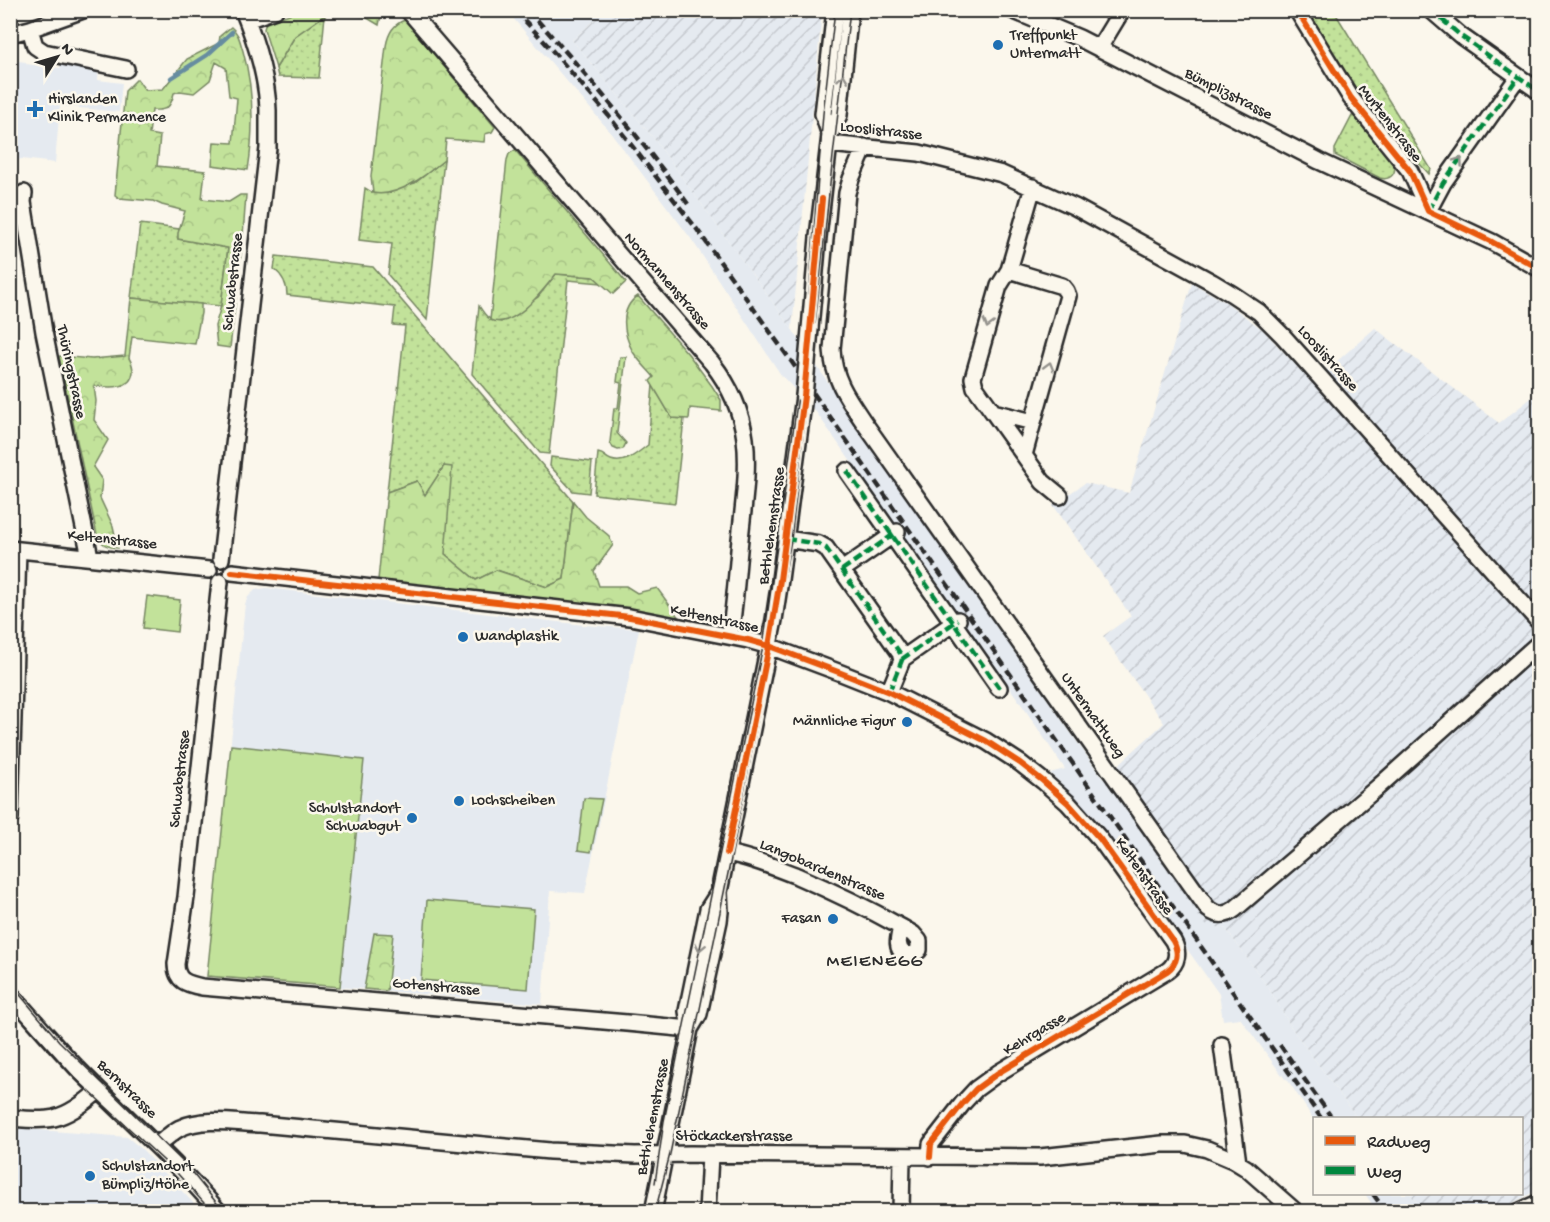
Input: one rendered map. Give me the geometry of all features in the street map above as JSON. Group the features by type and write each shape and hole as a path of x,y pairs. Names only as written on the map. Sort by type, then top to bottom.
{"street":[{"path":"10,34 83,10"},
{"path":"245,15 275,10"},
{"name":"Normannenstrasse","path":"408,10 712,363 730,388 741,416 747,454 729,635"},
{"name":"Bethlehemstrasse","path":"829,139 823,114 835,10"},
{"name":"Bethlehemstrasse","path":"653,1212 690,1029 699,1014 716,932 720,912 718,892 769,646 786,539 804,396 829,139 838,116 850,10"},
{"name":"Bümplizstrasse","path":"1012,10 1099,48 1318,161 1428,211"},
{"path":"1099,48 1122,10"},
{"name":"Murtenstrasse","path":"1297,10 1351,98 1410,171 1428,211"},
{"path":"1431,10 1461,36 1539,92"},
{"name":"Schwabstrasse","path":"221,559 268,148 268,110 264,78 245,15"},
{"path":"30,29 35,46 44,52 126,69"},
{"path":"1518,77 1443,183 1428,211 1492,242 1539,269"},
{"name":"Looslistrasse","path":"829,139 865,147 938,157 1002,174 1075,207 1201,275 1259,312 1284,336 1539,623"},
{"name":"Untermattweg","path":"865,147 847,193 842,232 832,349 834,369 841,388 982,592 1208,909 1222,915 1235,909 1378,787 1539,642"},
{"path":"1033,187 1009,270 999,286 973,378 975,387 1024,456 1043,482 1059,496"},
{"name":"Thüringstrasse","path":"24,193 23,202 42,322 90,557"},
{"path":"1009,270 1059,285 1064,288 1068,296 1024,456"},
{"path":"993,412 1033,422"},
{"path":"847,471 956,622 999,688"},
{"path":"842,570 894,534"},
{"name":"Bethlehemstrasse","path":"786,539 823,546 829,551 902,659"},
{"path":"10,818 14,549"},
{"name":"Keltenstrasse","path":"14,549 209,570"},
{"path":"221,559 230,563 226,577 217,582 211,577 209,570 212,563 221,559"},
{"name":"Schwabstrasse","path":"180,979 176,972 176,964 226,577"},
{"name":"Keltenstrasse","path":"226,577 630,616 729,635 769,646 890,692 986,741 1055,791 1080,815 1109,851 1173,941 1177,957"},
{"path":"890,692 902,659 956,622"},
{"name":"Langobardenstrasse","path":"727,853 752,859 816,884 901,927"},
{"name":"Kehrgasse","path":"930,1157 931,1144 976,1089 998,1073 1167,971 1174,965 1177,957"},
{"name":"Gotenstrasse","path":"180,979 202,987 690,1029"},
{"name":"Bernstrasse","path":"10,993 49,1038 99,1090 158,1145 219,1212"},
{"path":"1222,1045 1238,1163"},
{"path":"10,1118 55,1118 87,1101 99,1090"},
{"name":"Stöckackerstrasse","path":"158,1145 174,1131 184,1127 196,1123 216,1122 260,1124 550,1151 635,1155 1040,1157 1171,1144 1200,1146 1238,1163 1296,1212"},
{"path":"707,1212 710,1155"},
{"path":"901,1212 903,1156"},
{"path":"1518,1212 1539,1202"}],"shaded area":[{"path":"507,11 605,11 572,40 655,140 792,329 900,489 1204,923 1226,929 1270,990 1291,1027 1356,1117 1313,1118 1287,1079 1240,1018 1223,1020 1219,994 1160,911 1163,908 1099,822 1050,773 1065,769 816,412 781,375 692,240 612,134"},
{"path":"605,11 822,11 792,329 655,140 572,40"},
{"name":"Hirslanden Klinik Permanence","path":"10,60 60,68 62,60 99,65 98,80 122,83 119,112 60,106 55,163 22,159 11,161"},
{"path":"1192,283 1227,303 1263,330 1312,383 1375,328 1499,423 1539,392 1539,1189 1498,1211 1424,1211 1411,1195 1523,1195 1523,1117 1356,1117 1291,1027 1270,990 1226,929 1204,924 1103,779 1164,723 1103,636 1131,616 1053,505 1085,483 1129,493"},
{"name":"Schulstandort Schwabgut","path":"266,588 584,625 639,629 585,893 550,891 542,1004 207,976 245,604 255,590"},
{"name":"Schulstandort Bümpliz/Höhe","path":"15,1128 127,1137 142,1149 201,1211 11,1211"},
{"path":"1366,1195 1411,1195 1424,1211 1377,1211"}],"green space":[{"path":"301,10 382,11 379,25 364,16 330,13 325,15 295,36 276,68 264,29 266,22"},
{"path":"1308,11 1334,11 1431,169 1429,174 1366,104 1331,52"},
{"path":"325,15 319,78 278,77 276,68 295,36"},
{"path":"405,20 495,127 492,132 485,134 484,142 446,139 444,160 429,172 402,189 382,194 373,193 371,176 386,46 392,30"},
{"path":"231,27 240,41 247,66 251,96 252,125 248,170 212,165 214,142 233,143 237,98 229,96 226,68 216,62 210,80 194,93 180,91 174,93 168,107 152,110 149,134 160,136 157,166 205,171 202,199 229,202 240,195 246,195 230,348 217,346 215,326 221,306 228,248 178,239 185,211 153,201 119,198 115,195 125,91 137,79 145,90 163,89 187,59 219,43 220,36"},
{"path":"1352,116 1393,162 1395,169 1390,177 1380,178 1335,155 1335,149"},
{"path":"515,150 626,282 613,294 594,277 556,274 536,298 518,314 499,322 490,320 507,160 509,154"},
{"path":"444,160 427,320 388,275 392,244 359,240 365,188 373,193 415,183"},
{"path":"140,224 179,229 178,239 228,248 221,306 131,298"},
{"path":"276,256 373,267 573,501 564,579 547,587 497,570 476,580 445,554 444,466 425,496 417,481 387,492 405,326 393,325 395,307 287,295 284,280 274,269"},
{"path":"556,274 594,277 602,283 568,280 549,454 540,453 472,374 479,306 487,317 501,322 538,297"},
{"path":"638,296 689,355 712,386 721,400 721,411 690,408 689,419 672,418 650,381 654,377 633,352 625,330 625,314 632,301"},
{"path":"131,298 201,304 201,313 195,344 132,337 129,358 133,372 128,382 118,386 94,386 96,401 94,420 108,440 93,467 102,480 100,498 113,526 118,548 105,545 97,535 59,356 92,359 125,356"},
{"path":"620,357 626,357 617,433 626,443 623,449 618,450 613,448 610,442 614,408 618,408 621,383 617,382"},
{"path":"653,385 672,418 684,419 675,503 594,494 598,453 611,460 621,461 648,445"},
{"path":"551,457 592,462 589,493 573,491 550,466"},
{"path":"444,466 452,467 445,554 476,580 496,570 547,587 564,579 573,501 586,517 608,535 613,545 594,571 599,586 626,586 637,593 657,588 679,618 586,604 378,580 387,492 417,481 425,495"},
{"path":"147,596 180,600 177,632 143,628"},
{"path":"231,745 364,760 340,987 207,976"},
{"path":"584,798 602,799 591,852 578,850"},
{"path":"427,900 534,909 528,989 421,980"},
{"path":"374,933 393,934 387,991 364,989"}],"waterway":[{"path":"171,78 207,55 232,32"}],"tram line":[{"path":"809,294 823,114 835,10"},
{"path":"655,1212 670,1154 732,854 791,540 850,10"},
{"path":"655,1183 664,1121 763,646 801,375"},
{"path":"10,983 59,1041 185,1164 224,1212"},
{"path":"10,1006 75,1078 177,1173 212,1212"}],"railway":[{"path":"515,10 608,115 696,228 1320,1117"},
{"path":"528,10 611,105 688,204"},
{"path":"1280,1045 1331,1117"},
{"path":"1374,1195 1386,1212"}],"marked path":[{"path":"1431,10 1461,36 1540,92"},
{"path":"1428,211 1443,183 1518,77"},
{"path":"847,471 999,688"},
{"path":"842,570 897,532"},
{"path":"786,539 819,544 826,548 900,653 902,660 889,692"},
{"path":"902,659 958,620"}],"cycle path":[{"path":"1297,10 1351,98 1410,171 1428,211 1492,242 1540,269"},
{"path":"727,853 780,580 804,396 822,199"},
{"path":"232,572 630,617 748,640 889,692 986,741 1043,781 1068,803 1100,839 1173,941 1177,953 1175,961 1167,971 998,1073 976,1089 931,1144 930,1157"}],"place":[{"name":"Treffpunkt Untermatt","path":"998,45"},
{"name":"Hirslanden Klinik Permanence","path":"35,109"},
{"name":"Wandplastik","path":"463,637"},
{"name":"Männliche Figur","path":"907,722"},
{"name":"Lochscheiben","path":"459,801"},
{"name":"Schulstandort Schwabgut","path":"412,818"},
{"name":"Fasan","path":"833,919"},
{"name":"Schulstandort Bümpliz/Höhe","path":"90,1176"}],"district":[{"name":"MEIENEGG","path":"875,962"}]}
